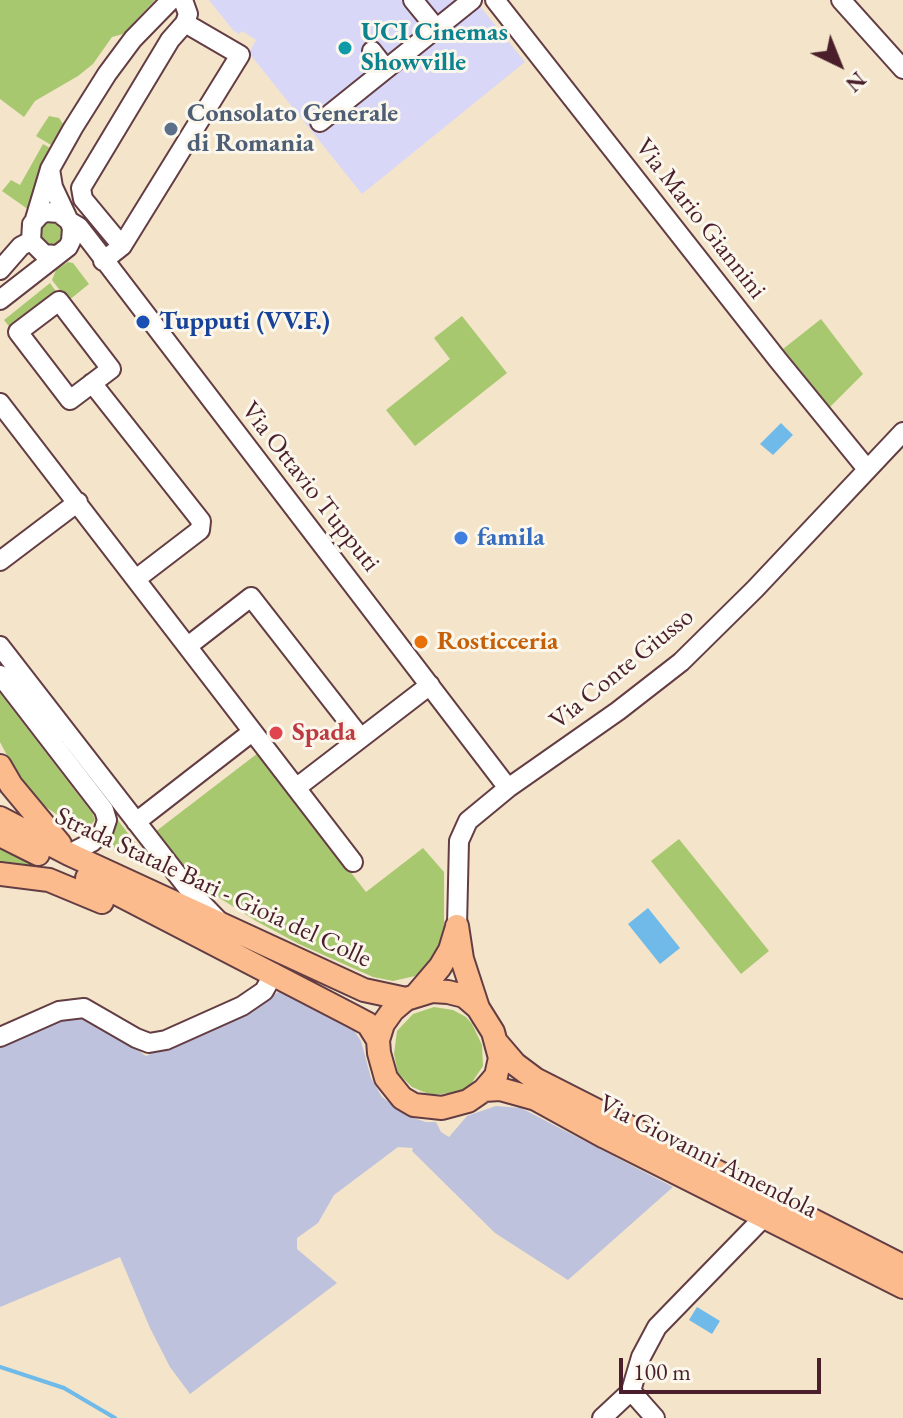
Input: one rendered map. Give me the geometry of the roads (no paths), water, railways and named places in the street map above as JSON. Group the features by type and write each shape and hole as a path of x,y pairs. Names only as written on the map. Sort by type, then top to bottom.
{"main road":[{"path":"0,766 11,785 69,854"},
{"name":"Strada Statale Bari - Gioia del Colle","path":"0,818 69,854 364,990 412,996"},
{"name":"Strada Statale Bari - Gioia del Colle","path":"0,835 274,973 368,1024 378,1040"},
{"path":"0,874 49,880 78,890 127,914 194,932"},
{"path":"457,926 450,950 440,967 412,996 393,1010 383,1024 378,1040 386,1078 392,1089 414,1105 442,1108 468,1101 484,1090 496,1076 500,1058 497,1043"},
{"name":"Via Giovanni Amendola","path":"457,926 462,959 478,1008 497,1043 515,1064 535,1079 903,1266"},
{"path":"412,996 448,992 464,996 478,1008"},
{"name":"Via Giovanni Amendola","path":"484,1090 500,1089 536,1099 903,1287"}],"street":[{"path":"171,0 133,39 107,74 50,169 30,229 31,241 38,251 84,250 103,261 122,246 240,55 185,23"},
{"path":"122,246 83,199 81,188 170,40 185,23 188,14 183,0"},
{"path":"413,0 436,28"},
{"path":"320,122 472,0"},
{"name":"Via Mario Giannini","path":"495,0 867,469"},
{"path":"841,0 903,69"},
{"path":"372,51 386,69"},
{"path":"0,300 62,251 73,235 53,187 50,169"},
{"path":"35,219 53,212 69,221"},
{"name":"Via Ottavio Tupputi","path":"69,221 79,227 508,788"},
{"path":"0,270 21,246 31,241"},
{"path":"59,301 111,369 92,383 70,400 18,332 59,301"},
{"path":"92,383 201,521 200,530 136,579"},
{"path":"0,403 353,862"},
{"name":"Via Conte Giusso","path":"457,926 459,841 468,821 508,788 681,662 755,589 903,432"},
{"path":"0,561 78,502"},
{"path":"188,646 251,597 361,738"},
{"path":"0,646 190,891 223,926"},
{"path":"0,675 104,810 107,820 103,832 92,842 69,854"},
{"path":"296,788 430,685"},
{"path":"136,822 252,732"},
{"path":"0,1037 59,1011 84,1008 136,1038 149,1043 166,1040 242,1006 264,991 274,973"},
{"path":"602,1418 631,1391 641,1357 657,1327 764,1217"},
{"path":"631,1391 655,1418"}],"water":[{"path":"781,423 793,435 773,455 760,444"},
{"path":"648,908 680,948 660,964 628,924"},
{"path":"697,1307 720,1321 712,1334 689,1320"}],"waterway":[{"path":"0,1367 64,1388 115,1418"}],"place":[{"name":"UCI Cinemas Showville","path":"345,48"},
{"name":"Consolato Generale di Romania","path":"171,129"},
{"name":"Tupputi (VV.F.)","path":"143,322"},
{"name":"famila","path":"461,538"},
{"name":"Rosticceria","path":"421,642"},
{"name":"Spada","path":"276,733"}]}
